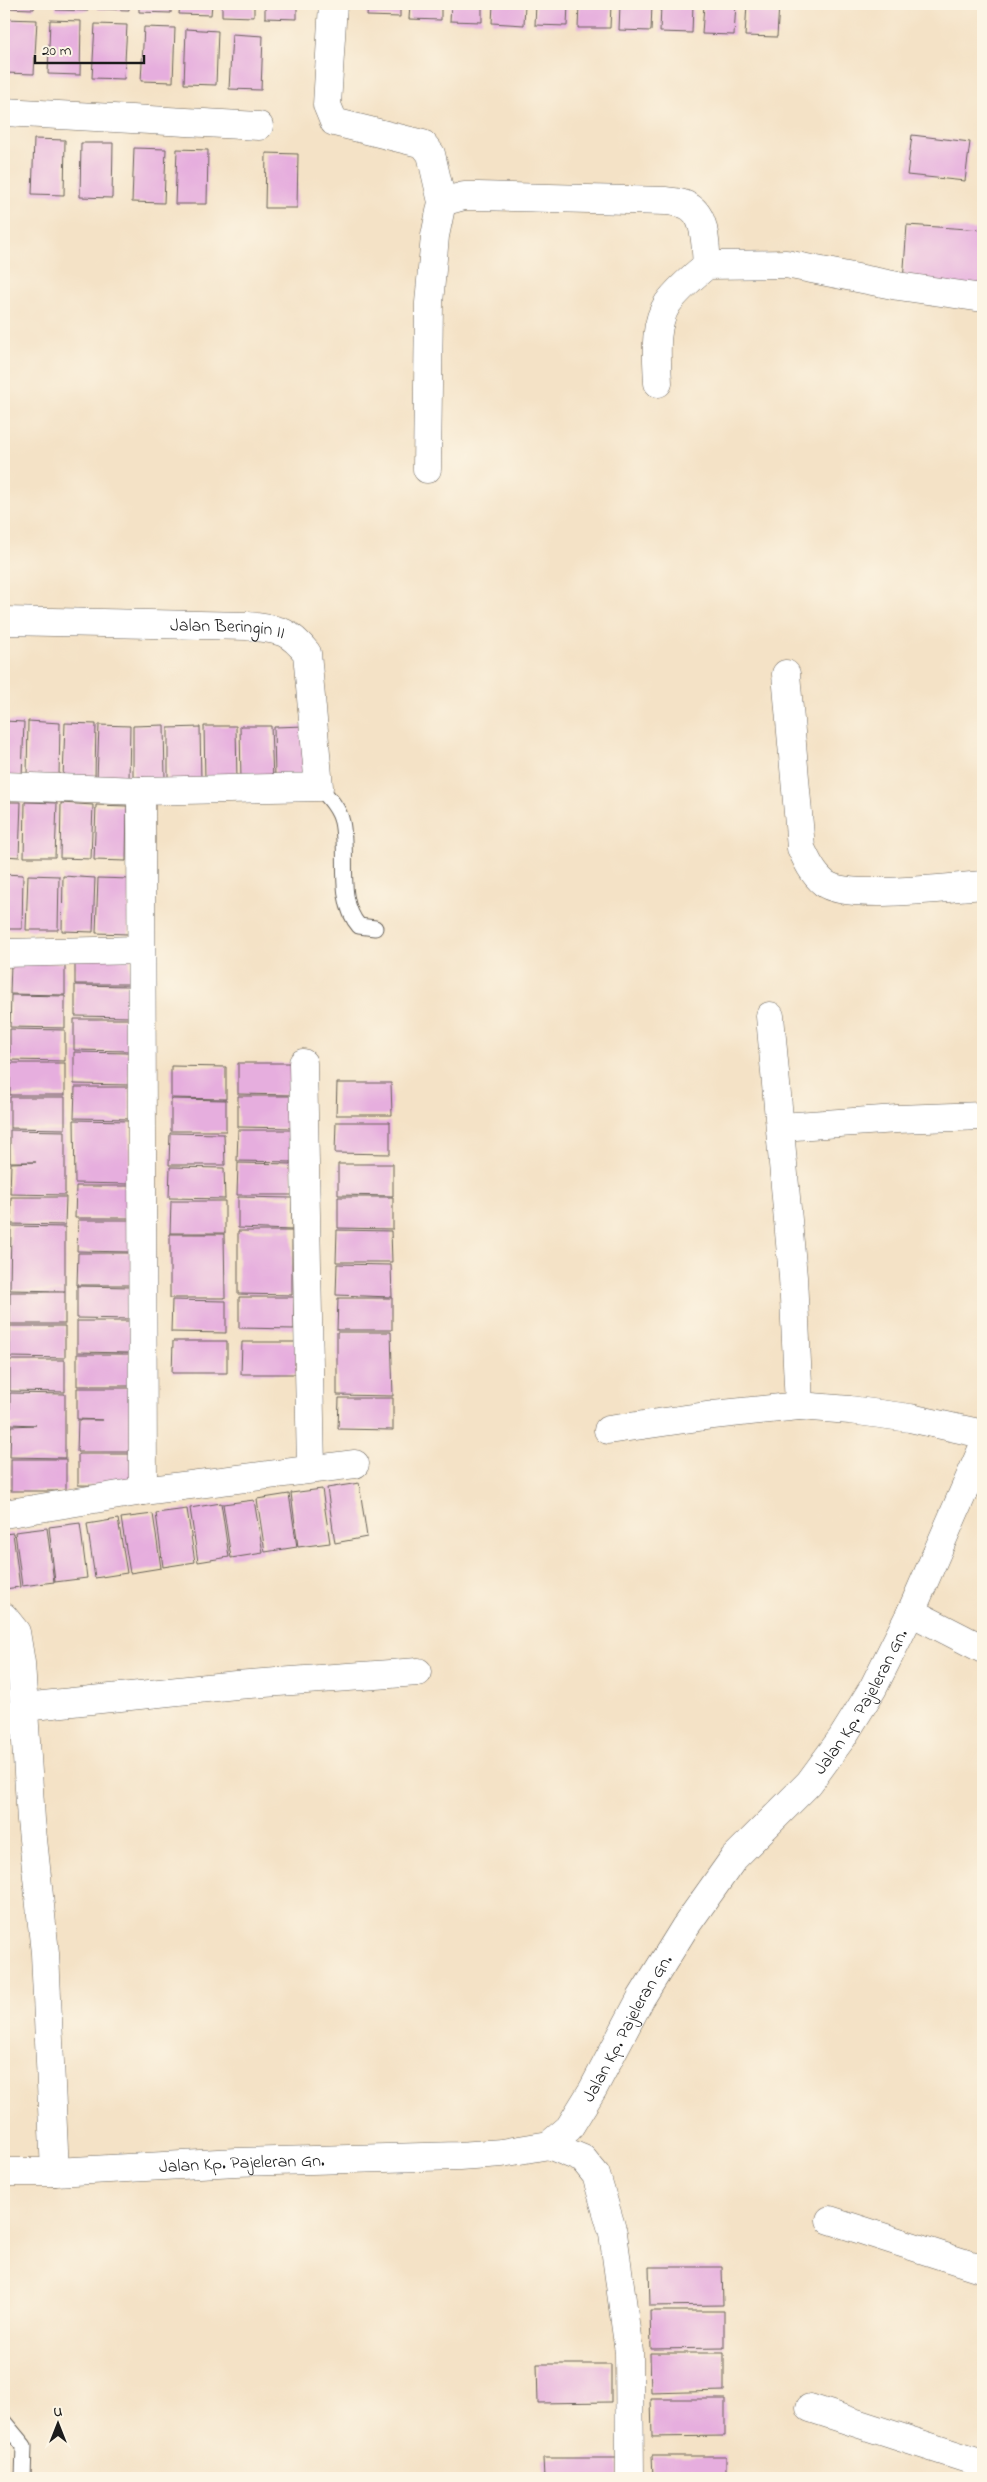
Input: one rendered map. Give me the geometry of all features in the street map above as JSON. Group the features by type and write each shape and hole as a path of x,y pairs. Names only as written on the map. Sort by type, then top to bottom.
{"street":[{"path":"333,4 327,105 334,122 423,144 431,154 442,202 435,236 429,303 428,469"},
{"path":"4,112 259,126"},
{"path":"442,202 464,196 478,196 666,201 686,205 697,213 702,226 707,264"},
{"path":"658,383 657,350 659,327 668,304 707,264 786,264 898,286 983,298"},
{"name":"Jalan Beringin II","path":"4,621 248,626 277,630 294,637 307,653 319,787"},
{"path":"786,674 801,848 811,869 825,884 848,892 983,885"},
{"path":"4,786 141,791 319,787"},
{"path":"141,791 143,1491"},
{"path":"4,953 140,950"},
{"path":"770,1016 793,1277 799,1406"},
{"path":"303,1063 310,1469"},
{"path":"781,1127 897,1119 983,1116"},
{"path":"608,1430 713,1415 799,1406 850,1410 910,1418 983,1434"},
{"name":"Jalan Kp. Pajeleran Gn.","path":"4,2172 56,2172 236,2162 459,2156 502,2153 549,2145 569,2128 593,2089 641,1998 685,1927 734,1858 808,1783 842,1738 873,1688 911,1612 983,1447"},
{"path":"4,1514 143,1491 355,1464"},
{"path":"911,1612 983,1649"},
{"path":"4,1617 16,1632 24,1706 31,1820 45,1953 56,2172"},
{"path":"24,1706 236,1685 418,1672"},
{"path":"549,2145 583,2159 596,2175 613,2233 630,2352 630,2478"},
{"path":"830,2220 983,2268"},
{"path":"810,2408 983,2464"}],"lane":[{"path":"319,787 333,802 342,821 347,898 351,917 359,926 375,928"},
{"path":"4,2422 24,2446 22,2478"}],"building":[{"path":"4,4 35,4 34,9 4,8"},
{"path":"56,4 88,4 88,11 56,10"},
{"path":"97,4 129,4 129,10 97,9"},
{"path":"139,4 171,4 171,13 139,12"},
{"path":"180,4 212,4 211,15 179,14"},
{"path":"222,4 254,4 254,17 222,16"},
{"path":"265,4 297,4 297,19 265,18"},
{"path":"368,4 400,4 400,17 367,16"},
{"path":"410,4 441,4 441,20 409,19"},
{"path":"451,4 482,4 482,22 450,21"},
{"path":"493,4 525,4 524,25 492,23"},
{"path":"536,4 568,4 567,26 535,25"},
{"path":"579,4 611,4 610,28 578,28"},
{"path":"620,4 652,4 651,31 619,30"},
{"path":"661,4 693,4 692,33 660,32"},
{"path":"704,4 736,4 734,35 702,34"},
{"path":"747,4 779,4 777,37 745,36"},
{"path":"5,19 37,20 34,74 4,73"},
{"path":"50,20 81,21 80,75 48,74"},
{"path":"95,24 127,25 124,79 92,78"},
{"path":"144,27 175,28 173,82 141,81"},
{"path":"186,29 218,31 216,85 184,84"},
{"path":"232,34 263,36 261,90 229,89"},
{"path":"912,135 970,142 965,181 907,175"},
{"path":"34,139 65,140 64,195 32,194"},
{"path":"81,143 113,143 112,198 80,197"},
{"path":"134,148 166,149 164,203 132,202"},
{"path":"177,149 208,150 207,204 175,204"},
{"path":"266,153 298,154 297,208 265,208"},
{"path":"907,225 983,230 983,287 903,282"},
{"path":"4,721 24,722 22,776 4,776"},
{"path":"28,721 60,723 59,777 27,776"},
{"path":"65,723 96,724 95,778 63,778"},
{"path":"99,725 130,726 129,780 97,779"},
{"path":"164,725 165,779 133,781 133,726"},
{"path":"204,726 236,726 237,781 205,781"},
{"path":"240,726 271,726 273,780 241,781"},
{"path":"306,726 307,781 275,781 274,727"},
{"path":"200,727 201,781 168,782 168,728"},
{"path":"4,802 21,802 19,857 4,856"},
{"path":"25,802 57,803 55,857 24,857"},
{"path":"61,803 93,805 91,859 60,858"},
{"path":"96,805 127,806 126,861 94,860"},
{"path":"4,874 23,875 22,929 4,929"},
{"path":"28,875 59,876 58,930 26,930"},
{"path":"63,876 95,878 93,932 62,931"},
{"path":"98,878 130,879 128,934 96,933"},
{"path":"75,952 130,952 130,984 75,984"},
{"path":"11,963 65,963 65,995 10,994"},
{"path":"75,985 130,986 130,1017 75,1016"},
{"path":"11,995 65,996 65,1028 10,1027"},
{"path":"74,1019 129,1019 129,1051 74,1050"},
{"path":"10,1029 65,1030 65,1061 10,1060"},
{"path":"74,1052 129,1053 129,1085 74,1084"},
{"path":"10,1063 65,1063 65,1095 10,1095"},
{"path":"238,1063 292,1063 293,1095 238,1094"},
{"path":"171,1066 226,1067 226,1099 171,1098"},
{"path":"337,1083 391,1083 392,1115 336,1115"},
{"path":"75,1087 129,1087 130,1119 74,1118"},
{"path":"238,1096 292,1096 293,1128 238,1127"},
{"path":"10,1097 65,1097 65,1129 10,1128"},
{"path":"171,1099 226,1100 226,1131 171,1131"},
{"path":"74,1120 129,1121 130,1184 75,1183"},
{"path":"336,1122 390,1122 390,1154 335,1153"},
{"path":"10,1130 65,1131 65,1195 10,1194 11,1163 36,1162 10,1162"},
{"path":"238,1130 292,1130 292,1162 237,1161"},
{"path":"170,1133 224,1134 225,1165 169,1165"},
{"path":"238,1163 292,1164 292,1195 237,1195"},
{"path":"338,1164 393,1164 393,1196 338,1195"},
{"path":"170,1167 224,1168 225,1199 169,1198"},
{"path":"76,1186 130,1186 131,1218 75,1218"},
{"path":"11,1197 66,1197 65,1225 11,1224"},
{"path":"238,1197 292,1198 292,1230 238,1228"},
{"path":"338,1197 393,1197 393,1229 338,1228"},
{"path":"171,1201 225,1201 225,1233 170,1233"},
{"path":"78,1220 132,1220 132,1252 77,1251"},
{"path":"11,1226 65,1227 65,1291 10,1290"},
{"path":"337,1230 391,1231 392,1262 336,1262"},
{"path":"238,1231 292,1231 292,1295 238,1294"},
{"path":"170,1234 224,1234 225,1298 170,1298"},
{"path":"78,1253 132,1253 132,1285 77,1285"},
{"path":"337,1264 391,1265 392,1297 336,1295"},
{"path":"77,1286 131,1287 131,1319 77,1318"},
{"path":"10,1292 65,1292 65,1324 10,1324"},
{"path":"239,1297 294,1297 294,1329 239,1328"},
{"path":"338,1298 392,1298 392,1330 337,1330"},
{"path":"172,1300 226,1301 226,1333 171,1332"},
{"path":"77,1321 131,1321 131,1353 77,1352"},
{"path":"10,1326 65,1326 65,1358 10,1357"},
{"path":"337,1332 391,1332 393,1396 337,1395"},
{"path":"173,1341 227,1341 227,1373 172,1373"},
{"path":"242,1342 296,1342 296,1374 241,1374"},
{"path":"77,1354 131,1354 132,1386 77,1386"},
{"path":"10,1360 65,1360 65,1392 10,1391"},
{"path":"77,1388 131,1388 132,1452 77,1452 78,1420 103,1420 77,1419"},
{"path":"10,1393 65,1394 65,1458 10,1457 11,1426 36,1425 10,1424"},
{"path":"339,1398 393,1398 393,1430 338,1429"},
{"path":"78,1454 133,1454 133,1486 78,1485"},
{"path":"11,1459 66,1459 66,1491 11,1491"},
{"path":"359,1483 367,1537 335,1543 327,1488"},
{"path":"322,1489 330,1543 298,1547 291,1493"},
{"path":"289,1494 297,1547 265,1552 257,1499"},
{"path":"254,1500 263,1553 231,1558 223,1504"},
{"path":"221,1503 229,1557 198,1562 190,1508"},
{"path":"187,1509 195,1562 163,1567 156,1513"},
{"path":"153,1514 161,1568 130,1573 121,1518"},
{"path":"118,1519 127,1573 95,1578 87,1524"},
{"path":"80,1523 87,1578 55,1582 49,1527"},
{"path":"47,1528 54,1582 22,1586 15,1532"},
{"path":"13,1533 20,1587 4,1589 4,1534"},
{"path":"649,2267 722,2267 723,2305 650,2306"},
{"path":"650,2311 724,2311 724,2348 651,2349"},
{"path":"650,2353 724,2353 724,2391 651,2393"},
{"path":"537,2364 611,2364 611,2402 538,2403"},
{"path":"651,2399 725,2399 725,2436 652,2437"},
{"path":"652,2456 726,2456 726,2478 653,2478"},
{"path":"543,2458 617,2458 617,2478 544,2478"}]}
